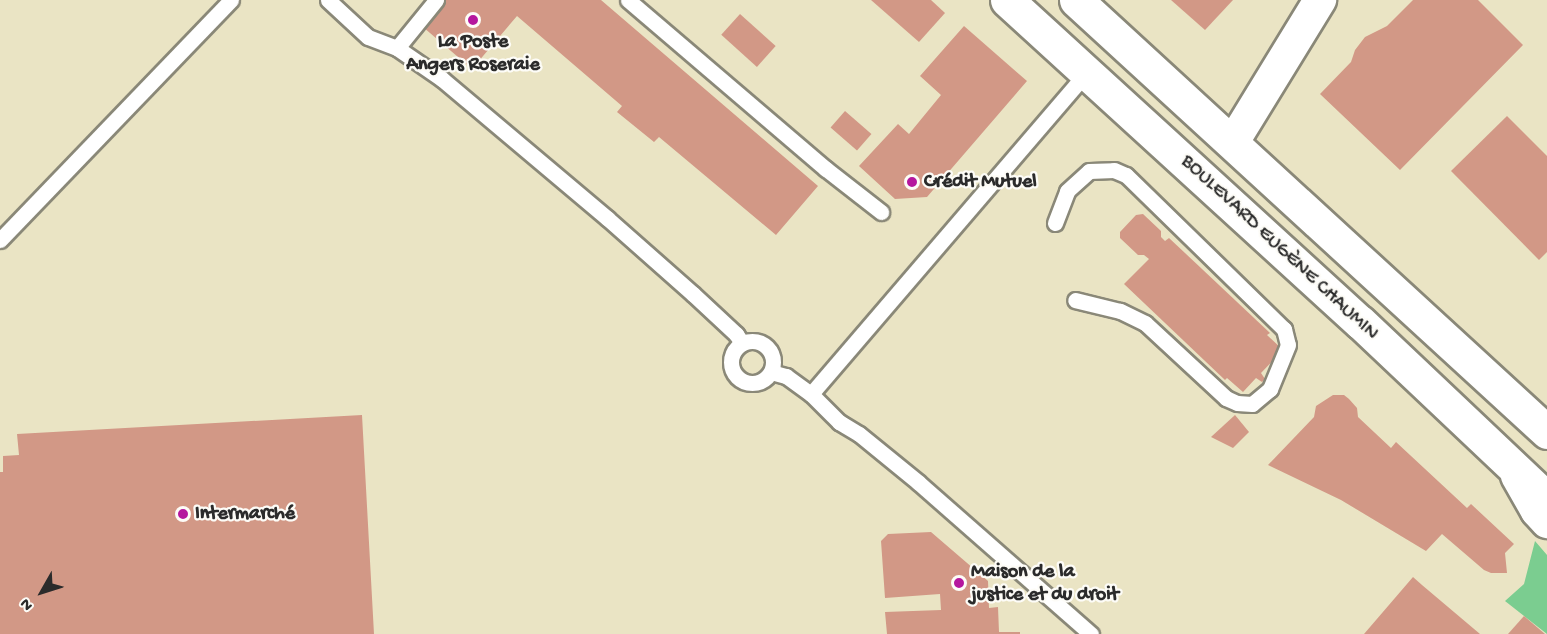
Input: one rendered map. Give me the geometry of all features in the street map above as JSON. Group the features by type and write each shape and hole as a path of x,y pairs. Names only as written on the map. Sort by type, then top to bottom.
{"main road":[{"name":"BOULEVARD EUGÈNE CHAUMIN","path":"1007,0 1360,322 1547,499"},
{"path":"1076,0 1547,432"}],"street":[{"path":"1233,142 1320,0"},
{"path":"1512,467 1537,511 1547,522"}],"lane":[{"path":"0,240 231,0"},
{"path":"328,0 368,37 397,48 442,79 607,218 736,334 742,343"},
{"path":"397,48 436,0"},
{"path":"628,0 826,169 881,212"},
{"path":"811,394 1087,72"},
{"path":"1055,223 1067,191 1089,171 1114,170 1126,175 1284,329 1288,345 1269,389 1252,404 1237,403 1226,398 1145,323 1120,311 1075,300"},
{"path":"753,340 768,348 773,360 771,372 765,380 746,383 737,378 731,369 731,357 742,343 753,340"},
{"path":"771,372 786,376 811,394 839,422 859,434 919,483 1090,634"}],"green space":[{"path":"1535,541 1547,555 1547,634 1505,601 1524,584"}],"building":[{"path":"446,0 601,0 818,186 776,235 659,137 654,142 617,112 622,106 517,16 472,69 423,27"},
{"path":"871,0 931,0 945,13 919,42"},
{"path":"1171,0 1233,0 1205,30"},
{"path":"1413,0 1478,0 1523,45 1400,170 1320,94 1351,62 1355,50 1365,37 1387,26"},
{"path":"740,14 776,46 757,67 721,35"},
{"path":"964,26 1027,81 927,197 895,199 859,166 898,124 909,134 941,95 920,76"},
{"path":"845,111 871,134 857,151 831,128"},
{"path":"1507,116 1547,156 1547,252 1539,260 1451,171"},
{"path":"1143,214 1161,231 1161,237 1165,241 1169,238 1270,333 1267,335 1283,350 1261,373 1265,379 1262,382 1256,378 1243,392 1227,378 1225,380 1124,284 1149,259 1144,255 1138,255 1120,238 1120,232 1136,215"},
{"path":"1333,395 1344,395 1349,399 1357,408 1358,417 1391,448 1396,442 1467,508 1471,504 1514,544 1505,553 1507,573 1491,573 1484,570 1442,534 1426,551 1341,500 1268,465 1314,417 1316,406"},
{"name":"Intermarché","path":"362,415 374,634 0,634 0,472 3,472 3,456 19,455 17,434"},
{"path":"1235,415 1249,432 1233,448 1211,437"},
{"path":"931,532 988,581 989,608 998,607 999,632 1020,632 1020,634 887,634 885,612 941,610 940,594 885,598 881,541 888,534"},
{"path":"1413,577 1422,585 1480,634 1364,634"},
{"path":"1524,616 1545,634 1508,634"}],"place":[{"name":"La Poste Angers Roseraie","path":"473,20"},
{"name":"Crédit Mutuel","path":"912,182"},
{"name":"Intermarché","path":"183,514"},
{"name":"Maison de la justice et du droit","path":"959,583"}]}
